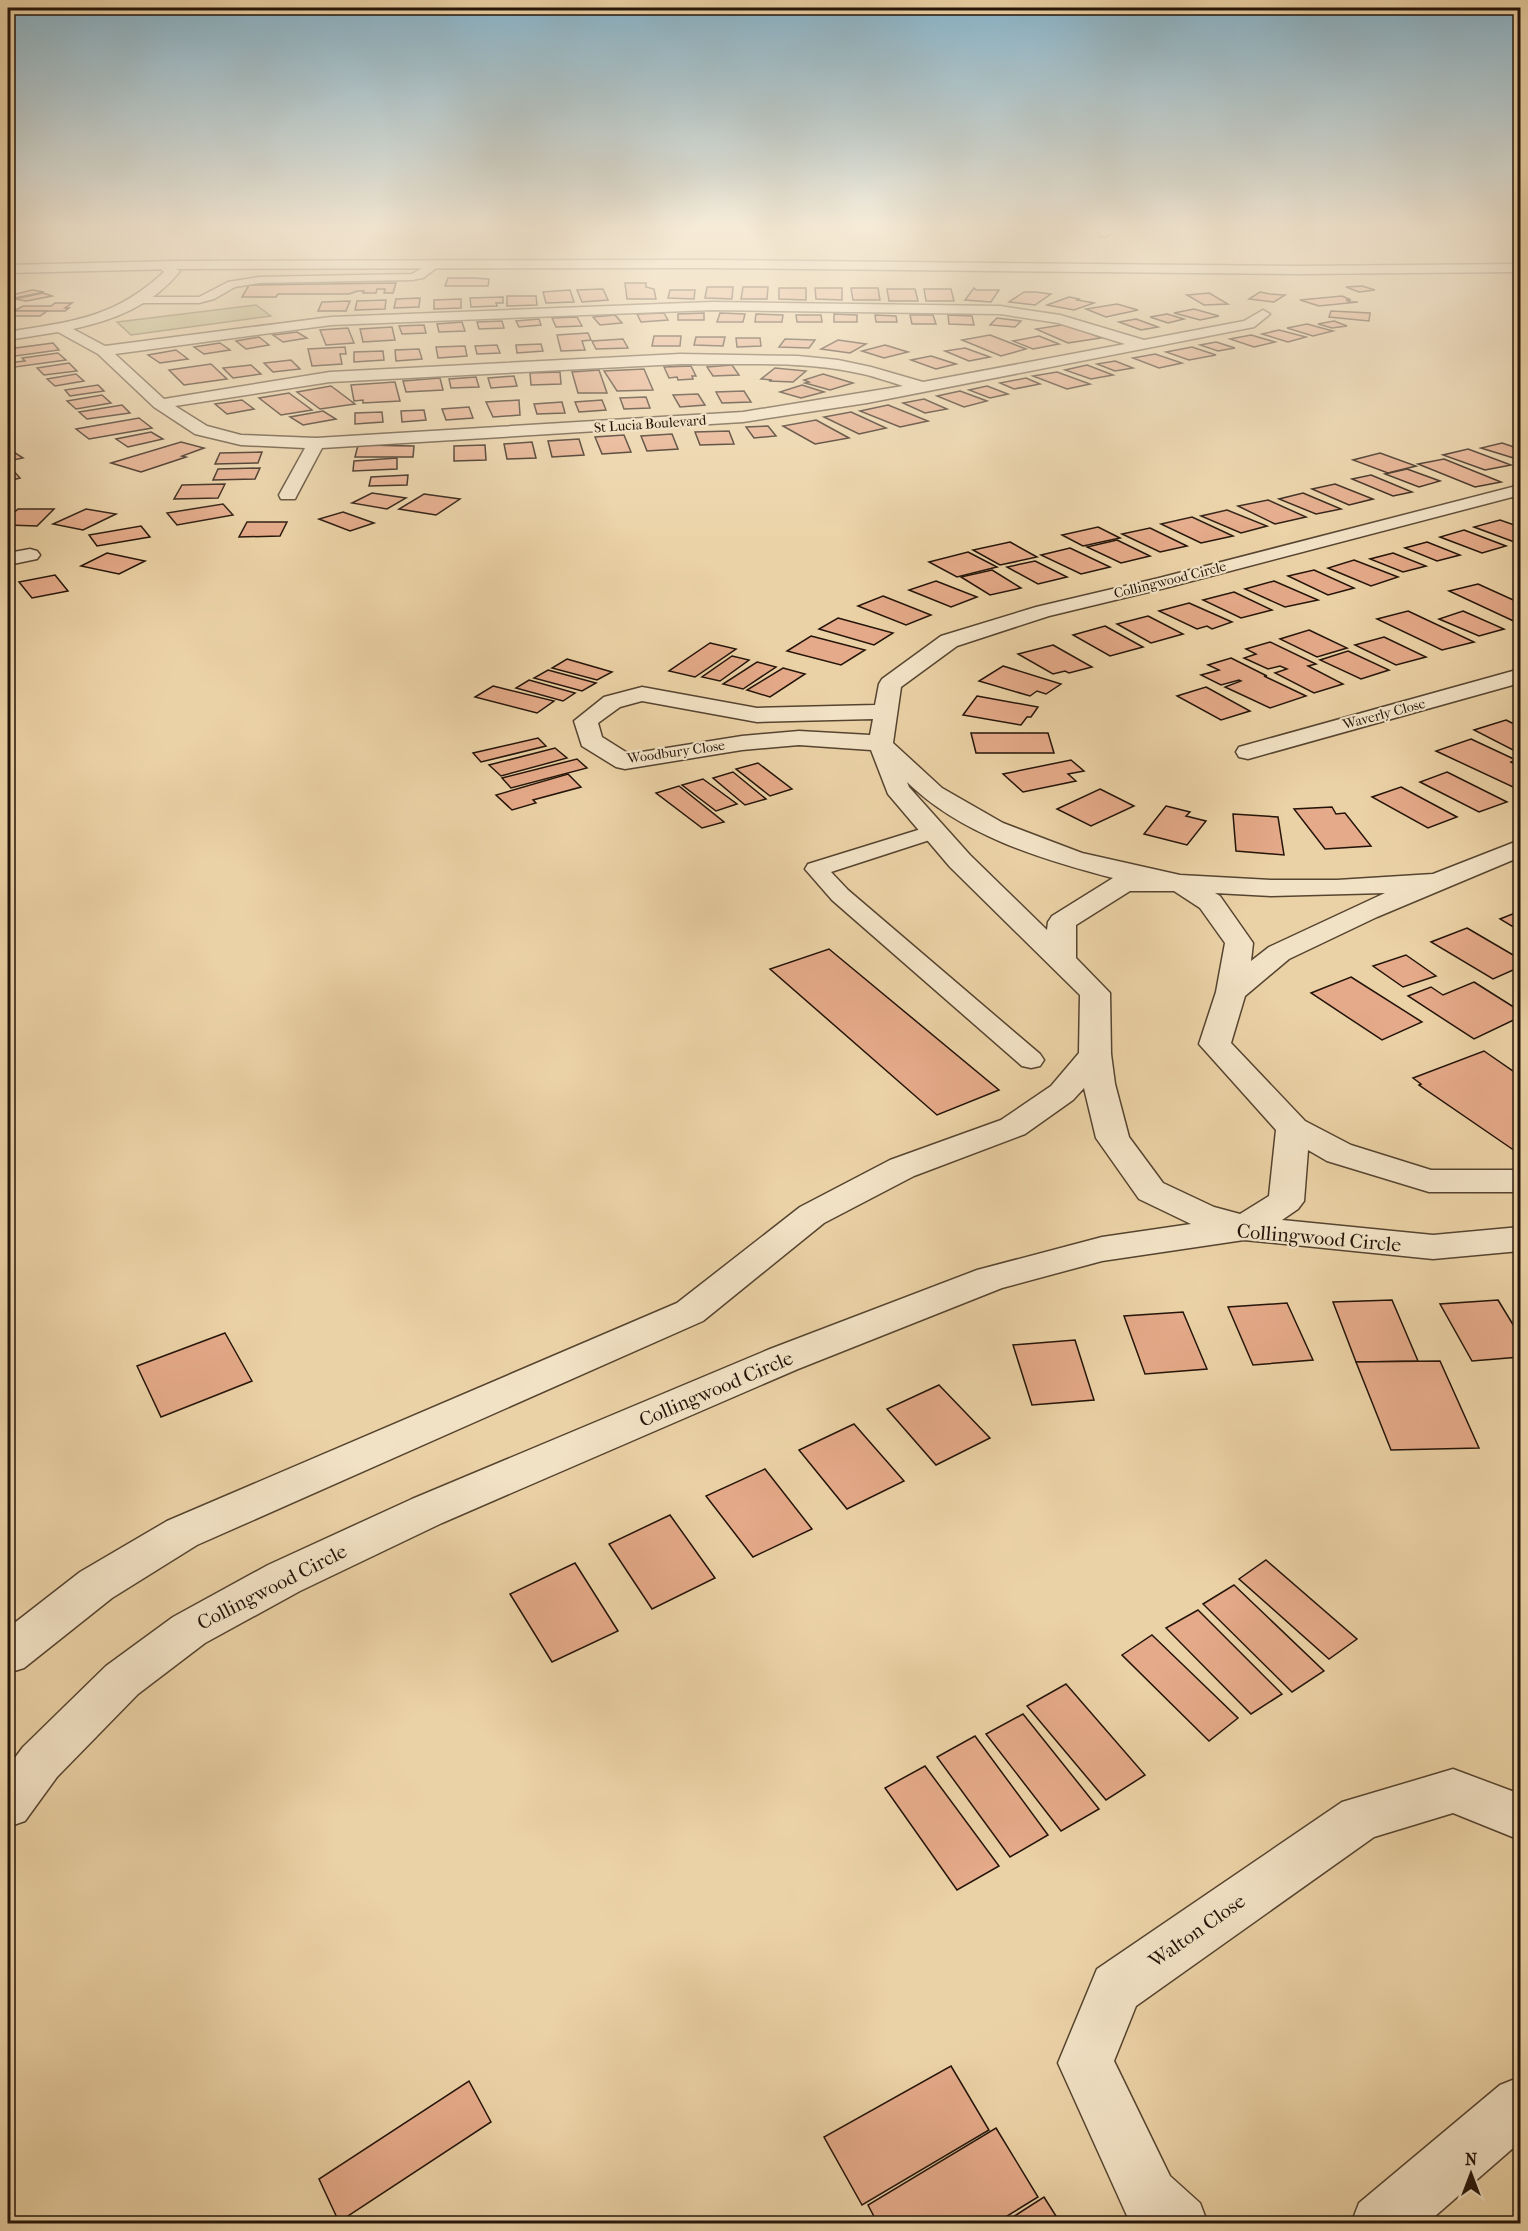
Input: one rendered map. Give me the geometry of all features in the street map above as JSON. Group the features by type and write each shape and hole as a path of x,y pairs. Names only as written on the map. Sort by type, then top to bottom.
{"street":[{"path":"8,336 34,332"},
{"name":"St Lucia Boulevard","path":"69,332 103,351 160,404 201,430 242,440 316,443 743,417 806,409 1207,332"},
{"path":"103,351 239,332"},
{"path":"1104,332 1143,344"},
{"path":"160,404 330,377 680,359 798,361 838,365 866,370 920,387"},
{"path":"288,495 316,443"},
{"name":"Collingwood Circle","path":"881,743 890,684 949,641 1043,611 1162,583 1521,490"},
{"path":"8,559 30,555"},
{"name":"Waverly Close","path":"1248,752 1521,676"},
{"name":"Woodbury Close","path":"881,743 799,738 753,742 625,762 591,741 586,721 612,702 642,694 757,715 887,712"},
{"path":"881,743 897,789 960,861 1095,993 1095,1054 1099,1084 1113,1138 1151,1191 1202,1215 1244,1228 1286,1201 1293,1128"},
{"path":"881,743 933,793 994,829 1072,859 1122,872 1180,883 1210,902 1239,942 1231,992 1215,1044 1293,1128 1339,1153 1429,1181 1521,1181"},
{"path":"1231,992 1279,953 1367,912 1521,848"},
{"path":"1061,960 1062,922 1124,883 1337,888 1439,882"},
{"path":"8,1654 96,1585 182,1533 690,1312 812,1215 902,1168 1013,1127 1062,1093 1095,1054"},
{"name":"Collingwood Circle","path":"8,1805 39,1762 122,1680 189,1630 284,1578 427,1511 784,1359 990,1279 1102,1249 1244,1228 1433,1247 1521,1239"},
{"name":"Walton Close","path":"1179,2223 1149,2197 1086,2063 1116,1988 1360,1818 1453,1791 1521,1817"},
{"path":"1380,2223 1521,2105"}],"lane":[{"path":"934,831 816,869 840,895 1031,1060"}],"green space":[{"path":"128,332 152,332 131,335"}],"building":[{"path":"297,332 307,338 283,342 273,335"},
{"path":"321,332 350,332 354,343 326,345"},
{"path":"361,332 393,332 395,340 363,342"},
{"path":"401,332 426,333 402,334"},
{"path":"1043,332 1087,332 1101,338 1068,343"},
{"path":"1287,332 1306,337 1288,342 1262,334"},
{"path":"1300,332 1329,332 1313,336"},
{"path":"588,333 591,340 582,341 585,350 561,351 557,335"},
{"path":"990,335 1026,349 1001,356 962,340"},
{"path":"1251,335 1275,342 1254,347 1230,339"},
{"path":"654,336 681,336 680,346 652,346"},
{"path":"1039,336 1059,344 1033,349 1013,341"},
{"path":"259,337 269,345 246,349 236,341"},
{"path":"696,337 725,337 723,346 694,345"},
{"path":"736,338 760,338 761,346 737,347"},
{"path":"623,339 628,348 596,349 592,341"},
{"path":"785,339 815,340 809,348 779,347"},
{"path":"838,340 866,344 850,353 821,349"},
{"path":"1216,342 1235,348 1218,351 1200,345"},
{"path":"53,343 59,350 8,357 8,349"},
{"path":"220,343 230,350 204,354 194,347"},
{"path":"541,344 543,351 517,353 516,345"},
{"path":"497,345 500,353 477,354 475,346"},
{"path":"885,345 908,352 884,358 862,351"},
{"path":"465,346 467,356 438,358 436,347"},
{"path":"345,347 346,354 340,354 342,364 312,366 308,349"},
{"path":"1192,347 1216,355 1189,360 1166,352"},
{"path":"965,348 990,357 969,361 945,351"},
{"path":"419,349 422,359 396,361 395,350"},
{"path":"176,350 188,359 160,363 148,355"},
{"path":"383,351 384,360 354,362 354,352"},
{"path":"58,353 66,360 8,368 8,363 25,361 22,358"},
{"path":"1155,354 1182,363 1159,368 1133,358"},
{"path":"931,356 956,364 936,369 911,360"},
{"path":"291,360 300,369 273,372 264,363"},
{"path":"1115,361 1133,368 1115,371 1097,364"},
{"path":"69,363 77,371 44,375 37,368"},
{"path":"211,364 227,379 184,385 169,370"},
{"path":"251,365 261,374 233,378 223,368"},
{"path":"732,365 739,375 713,376 707,367"},
{"path":"1087,365 1113,375 1091,379 1065,370"},
{"path":"691,366 696,376 692,376 693,379 678,380 677,377 669,378 664,367"},
{"path":"775,368 806,371 793,382 761,379"},
{"path":"644,369 653,390 617,391 604,371"},
{"path":"599,370 607,393 578,393 572,372"},
{"path":"560,372 561,384 531,385 530,373"},
{"path":"1057,372 1090,384 1067,389 1033,376"},
{"path":"76,374 84,381 55,386 47,379"},
{"path":"823,374 853,383 830,390 805,383 809,382 804,380"},
{"path":"514,376 517,386 491,388 488,378"},
{"path":"476,377 479,387 451,388 449,379"},
{"path":"440,378 443,390 406,392 403,381"},
{"path":"1026,378 1040,384 1014,389 1000,383"},
{"path":"395,382 400,401 363,403 363,400 354,401 351,385"},
{"path":"98,385 104,391 70,396 65,390"},
{"path":"802,385 824,392 801,398 780,392"},
{"path":"331,386 355,404 320,409 297,392"},
{"path":"987,386 1008,394 990,398 969,390"},
{"path":"744,391 751,402 722,403 716,392"},
{"path":"960,391 987,401 964,407 937,396"},
{"path":"289,393 312,410 281,415 259,398"},
{"path":"698,394 705,405 680,407 673,395"},
{"path":"102,395 111,403 76,409 67,401"},
{"path":"646,397 650,408 624,409 620,398"},
{"path":"924,399 947,409 925,413 903,403"},
{"path":"242,400 254,409 227,414 215,404"},
{"path":"519,400 520,415 493,417 486,402"},
{"path":"602,400 606,410 579,412 575,402"},
{"path":"562,402 565,413 537,414 534,404"},
{"path":"122,405 130,413 87,419 79,412"},
{"path":"888,405 928,421 900,427 860,411"},
{"path":"469,407 473,418 446,420 442,409"},
{"path":"424,410 426,420 402,422 401,411"},
{"path":"323,411 336,419 303,425 290,417"},
{"path":"382,412 383,422 355,424 355,413"},
{"path":"851,412 886,428 859,434 824,417"},
{"path":"139,418 152,428 89,439 76,429"},
{"path":"816,420 849,438 815,444 783,426"},
{"path":"768,426 776,436 754,438 746,427"},
{"path":"729,431 734,444 700,445 695,432"},
{"path":"151,432 163,439 128,447 116,439"},
{"path":"672,434 678,449 647,451 641,436"},
{"path":"624,435 631,452 602,454 595,437"},
{"path":"579,439 584,455 552,457 548,441"},
{"path":"181,442 204,448 182,456 186,457 141,472 111,463"},
{"path":"532,442 536,458 507,459 504,444"},
{"path":"1502,443 1520,449 1520,460 1481,448"},
{"path":"358,445 414,446 413,457 355,457"},
{"path":"485,445 486,460 454,461 454,446"},
{"path":"9,449 23,458 8,461"},
{"path":"1468,449 1511,465 1485,470 1443,455"},
{"path":"262,452 258,463 215,464 220,453"},
{"path":"1380,453 1416,466 1388,473 1353,460"},
{"path":"397,458 397,469 353,471 354,461"},
{"path":"1444,459 1501,482 1475,487 1418,464"},
{"path":"11,468 20,478 8,481 8,469"},
{"path":"260,468 255,479 213,480 218,469"},
{"path":"1407,469 1440,481 1419,487 1385,474"},
{"path":"408,475 407,485 369,486 371,477"},
{"path":"1371,475 1412,492 1393,496 1352,479"},
{"path":"225,484 218,498 174,499 182,485"},
{"path":"1335,484 1373,499 1349,505 1312,489"},
{"path":"372,493 406,498 387,509 352,503"},
{"path":"1303,493 1341,509 1316,514 1279,499"},
{"path":"424,494 460,499 436,515 399,509"},
{"path":"1268,500 1306,517 1275,524 1238,506"},
{"path":"223,504 233,515 177,525 167,513"},
{"path":"18,509 54,509 37,526 8,525 8,518"},
{"path":"86,509 116,514 83,530 53,524"},
{"path":"1227,510 1267,526 1241,533 1201,516"},
{"path":"343,512 374,523 350,531 319,519"},
{"path":"1192,517 1233,536 1201,543 1161,524"},
{"path":"1500,520 1520,527 1520,542 1517,543 1474,527"},
{"path":"247,522 287,522 280,536 239,537"},
{"path":"141,526 150,537 97,546 89,535"},
{"path":"1098,527 1120,538 1083,546 1062,535"},
{"path":"1150,528 1187,546 1160,552 1122,534"},
{"path":"1464,530 1506,546 1482,553 1440,537"},
{"path":"1117,540 1150,556 1121,563 1087,547"},
{"path":"1010,542 1037,557 1000,565 973,550"},
{"path":"1427,542 1460,555 1437,561 1405,548"},
{"path":"1070,548 1110,567 1081,574 1041,555"},
{"path":"968,552 997,567 957,577 929,562"},
{"path":"107,553 145,561 119,574 81,566"},
{"path":"1393,553 1426,566 1403,572 1370,559"},
{"path":"1354,560 1398,577 1371,586 1328,568"},
{"path":"1035,561 1067,577 1038,584 1007,567"},
{"path":"992,570 1021,588 990,595 961,577"},
{"path":"1314,570 1354,588 1328,595 1288,576"},
{"path":"55,575 68,591 32,598 19,582"},
{"path":"936,581 977,597 951,607 909,590"},
{"path":"1274,581 1318,600 1285,607 1245,589"},
{"path":"1478,584 1520,603 1520,624 1449,591"},
{"path":"1234,592 1272,610 1241,618 1203,600"},
{"path":"883,596 931,615 906,625 858,606"},
{"path":"1189,603 1232,622 1212,629 1207,626 1197,629 1159,611"},
{"path":"1408,611 1474,642 1442,650 1377,619"},
{"path":"1463,611 1504,629 1479,636 1439,619"},
{"path":"1148,616 1183,634 1151,643 1117,624"},
{"path":"838,618 893,633 874,645 819,629"},
{"path":"1105,626 1143,647 1110,656 1073,635"},
{"path":"1309,630 1347,648 1317,657 1280,639"},
{"path":"811,636 865,650 841,665 787,651"},
{"path":"1384,637 1426,657 1396,665 1355,645"},
{"path":"1270,642 1316,664 1308,666 1343,684 1314,693 1275,673 1287,669 1280,666 1268,669 1244,658 1256,654 1246,649"},
{"path":"710,643 736,649 695,677 669,671"},
{"path":"1053,645 1092,667 1069,673 1065,671 1053,674 1018,654"},
{"path":"1348,651 1389,670 1361,679 1320,660"},
{"path":"732,656 749,660 720,681 702,677"},
{"path":"1231,658 1306,696 1270,708 1225,687 1241,681 1239,680 1221,685 1201,675 1219,670 1208,665"},
{"path":"567,659 612,672 597,680 552,668"},
{"path":"757,662 776,667 743,689 723,684"},
{"path":"1003,666 1061,684 1046,694 1037,691 1030,696 979,681"},
{"path":"783,668 805,674 770,697 747,690"},
{"path":"548,670 596,683 582,691 534,678"},
{"path":"529,680 575,693 563,701 516,688"},
{"path":"493,686 554,701 537,713 475,697"},
{"path":"1206,687 1250,711 1221,720 1177,696"},
{"path":"977,696 1038,707 1021,725 963,715"},
{"path":"1506,720 1520,727 1520,749 1515,751 1474,730"},
{"path":"971,733 1048,733 1054,753 976,753"},
{"path":"538,738 546,746 481,762 473,753"},
{"path":"1471,739 1516,760 1511,762 1520,767 1520,785 1513,787 1436,751"},
{"path":"555,748 567,758 501,776 489,765"},
{"path":"577,759 587,768 511,788 502,778"},
{"path":"1071,760 1084,771 1068,774 1076,781 1023,792 1003,774"},
{"path":"758,763 792,789 770,796 736,769"},
{"path":"733,772 766,799 745,805 713,778"},
{"path":"1447,772 1507,802 1479,812 1420,782"},
{"path":"568,774 581,787 533,800 536,803 512,810 496,795"},
{"path":"703,779 737,804 716,811 682,785"},
{"path":"679,786 724,822 702,828 656,793"},
{"path":"1401,787 1457,817 1428,828 1372,797"},
{"path":"1100,789 1134,806 1091,826 1057,809"},
{"path":"1166,806 1190,812 1186,816 1206,821 1187,845 1144,834"},
{"path":"1332,807 1336,814 1345,813 1371,846 1325,849 1294,809"},
{"path":"1233,814 1278,817 1284,855 1236,851"},
{"path":"1520,911 1520,931 1500,919"},
{"path":"1467,928 1520,959 1520,967 1493,979 1431,942"},
{"path":"829,949 999,1090 937,1115 770,969"},
{"path":"1406,955 1436,976 1403,987 1373,966"},
{"path":"1351,977 1422,1022 1382,1040 1311,993"},
{"path":"1474,982 1520,1011 1520,1017 1474,1039 1408,996 1431,987 1443,995"},
{"path":"1484,1051 1520,1076 1520,1152 1518,1153 1419,1085 1421,1084 1413,1078"},
{"path":"1392,1300 1418,1361 1356,1362 1333,1302"},
{"path":"1498,1300 1520,1336 1520,1357 1472,1361 1440,1304"},
{"path":"1287,1303 1313,1360 1253,1365 1228,1307"},
{"path":"1183,1312 1207,1369 1145,1374 1124,1316"},
{"path":"225,1333 252,1381 161,1417 137,1366"},
{"path":"1075,1340 1094,1400 1032,1405 1013,1345"},
{"path":"1440,1361 1479,1448 1391,1450 1356,1362"},
{"path":"939,1385 990,1438 936,1465 887,1409"},
{"path":"854,1424 904,1481 847,1509 799,1450"},
{"path":"765,1469 812,1529 753,1557 706,1496"},
{"path":"670,1515 715,1578 652,1609 609,1544"},
{"path":"1266,1560 1357,1639 1329,1659 1239,1579"},
{"path":"575,1563 618,1631 552,1662 510,1594"},
{"path":"1234,1585 1324,1671 1292,1692 1203,1604"},
{"path":"1198,1610 1282,1694 1251,1714 1166,1628"},
{"path":"1152,1635 1238,1718 1209,1741 1122,1655"},
{"path":"1066,1684 1145,1775 1106,1800 1027,1706"},
{"path":"1023,1714 1099,1809 1061,1831 986,1734"},
{"path":"975,1736 1048,1835 1010,1857 937,1757"},
{"path":"925,1766 999,1866 957,1890 885,1788"},
{"path":"951,2066 989,2130 862,2205 824,2137"},
{"path":"469,2081 491,2122 339,2222 319,2179"},
{"path":"996,2128 1038,2197 994,2224 878,2224 868,2205"},
{"path":"1044,2197 1061,2224 1002,2224"}]}
